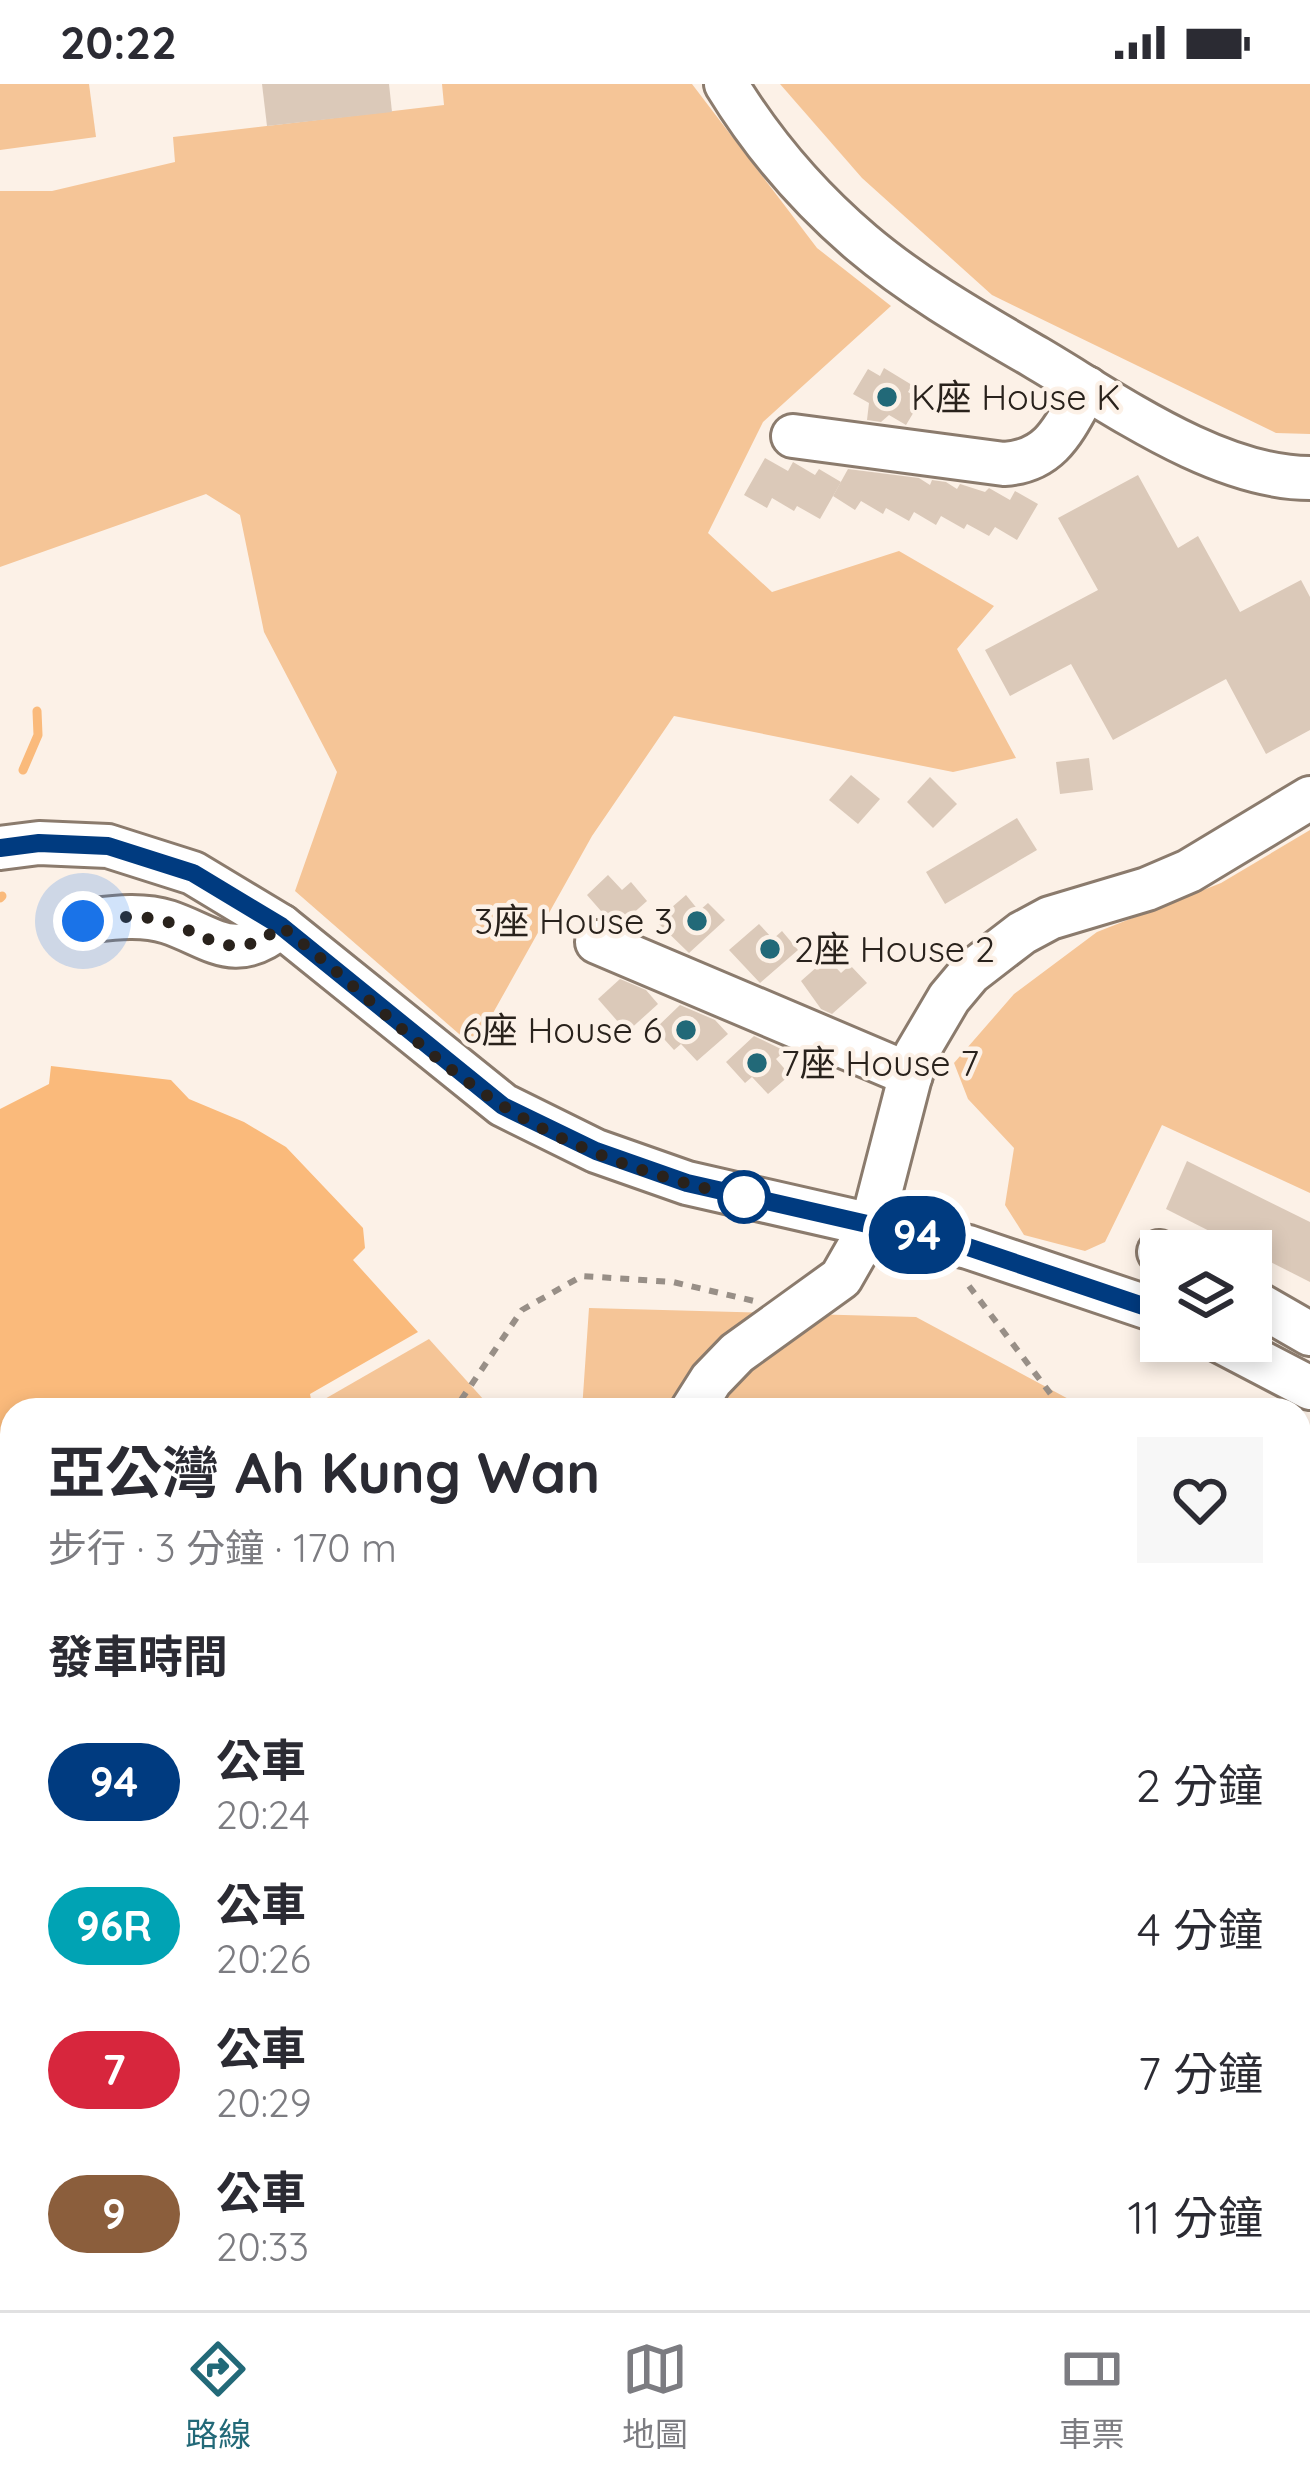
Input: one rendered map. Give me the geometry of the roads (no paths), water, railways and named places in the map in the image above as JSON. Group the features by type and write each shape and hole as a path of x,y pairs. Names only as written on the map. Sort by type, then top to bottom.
{"street":[{"path":"726,84 769,146 813,196 915,284 1087,388 1208,454 1252,470 1310,478"},
{"path":"793,436 1023,463 1056,443 1087,388"},
{"path":"699,1398 737,1352 841,1278 872,1224 916,1054 949,998 994,951 1050,918 1189,871 1310,798"},
{"path":"0,848 64,843 130,850 193,873 281,926 455,1070 530,1121 596,1151 687,1183 968,1247 1140,1305"},
{"path":"83,921 156,920 232,945 260,941 281,926"},
{"path":"597,942 911,1075"},
{"path":"1272,1312 1310,1334"},
{"path":"1260,1362 1310,1388"}],"waterway":[{"path":"23,770 38,735 37,711"}],"place":[{"name":"K座 House K","path":"887,397"},
{"name":"3座 House 3","path":"697,921"},
{"name":"2座 House 2","path":"770,949"},
{"name":"6座 House 6","path":"686,1030"},
{"name":"7座 House 7","path":"757,1063"}]}
